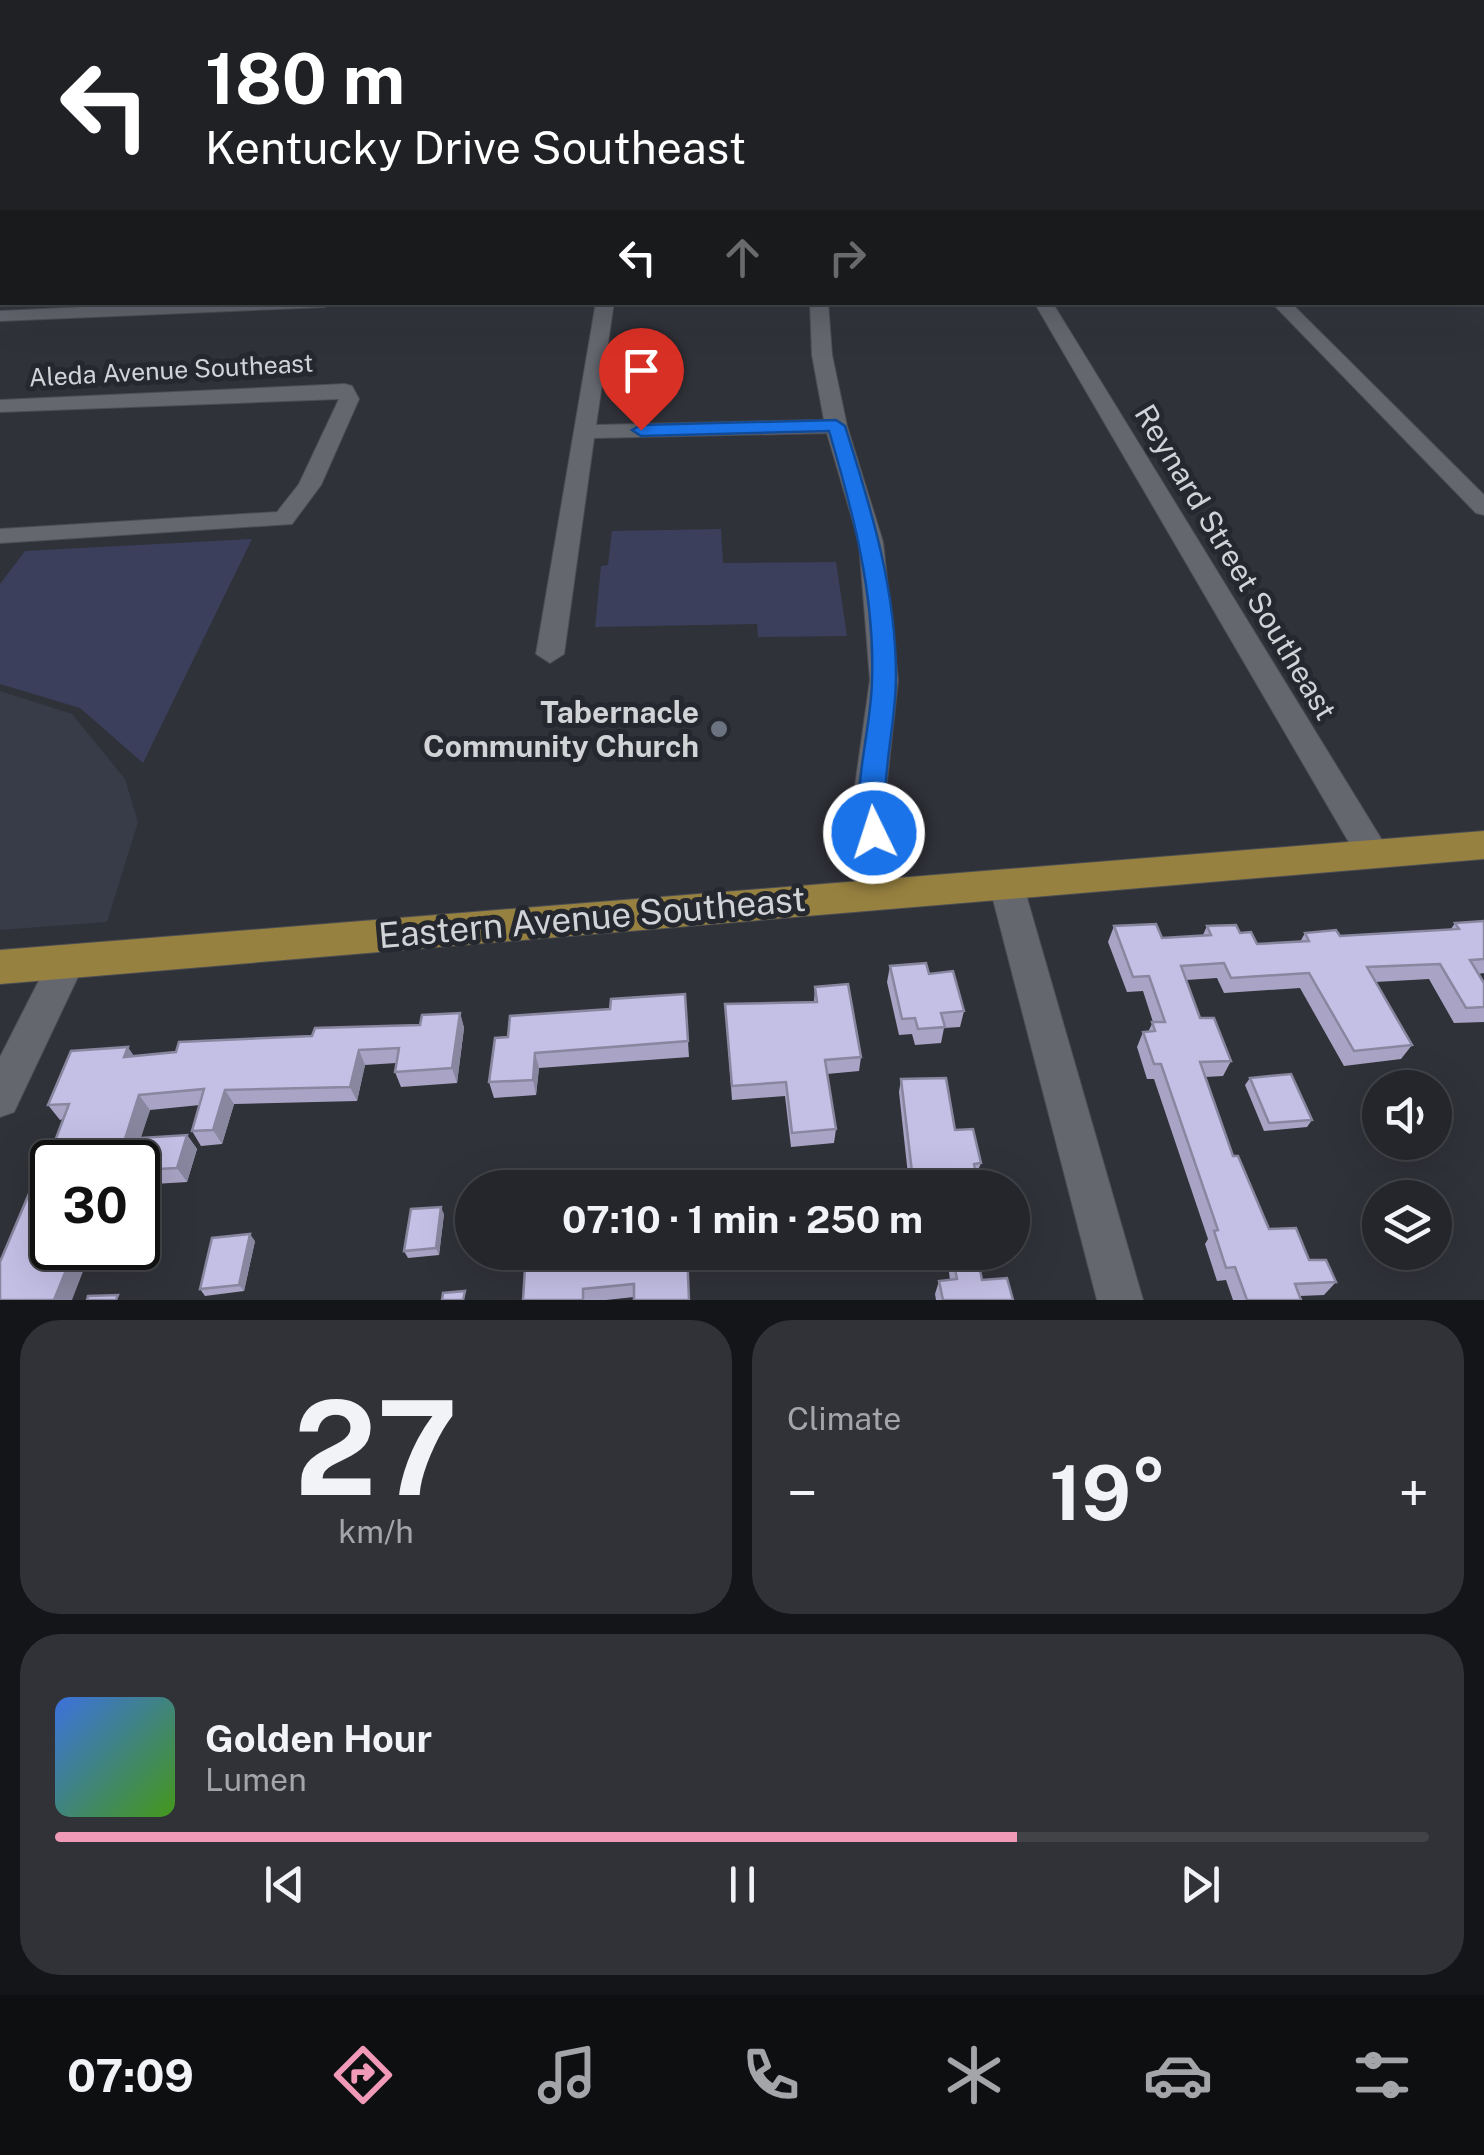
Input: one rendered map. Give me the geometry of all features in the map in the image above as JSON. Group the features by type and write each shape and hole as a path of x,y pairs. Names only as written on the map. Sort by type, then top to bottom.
{"main road":[{"name":"Eastern Avenue Southeast","path":"0,967 884,891 1484,845"}],"street":[{"path":"0,316 255,305"},
{"path":"550,654 588,432 605,305"},
{"path":"819,305 822,355 836,426 872,542 884,680 869,800 884,891"},
{"name":"Reynard Street Southeast","path":"1045,305 1373,854"},
{"path":"1283,305 1484,508"},
{"name":"Aleda Avenue Southeast","path":"0,406 345,390 349,399 310,486 284,518 0,536"},
{"path":"588,432 836,426"},
{"path":"1006,884 1120,1300"},
{"path":"0,1098 66,962"}],"shaded area":[{"path":"721,529 723,563 836,562 847,636 758,637 757,624 595,627 601,566 608,565 612,531"},
{"path":"252,539 143,763 80,708 0,684 0,584 25,551"},
{"path":"0,691 72,714 125,779 138,822 107,922 0,930"}],"building":[{"path":"1484,921 1484,959 1470,960 1484,983 1484,1007 1466,1008 1440,964 1367,967 1412,1045 1354,1051 1309,973 1231,978 1224,963 1181,966 1200,1018 1214,1018 1231,1061 1200,1062 1233,1156 1238,1156 1269,1229 1296,1228 1309,1260 1326,1260 1336,1282 1295,1284 1301,1300 1247,1300 1235,1267 1226,1268 1214,1231 1218,1230 1161,1064 1154,1064 1143,1032 1155,1031 1152,1022 1165,1022 1149,976 1133,977 1114,926 1156,924 1162,938 1211,935 1207,926 1236,925 1240,933 1251,932 1257,944 1309,941 1305,933 1336,930 1340,936 1459,929 1455,923"},
{"path":"926,963 929,974 953,971 964,1011 941,1013 945,1027 918,1029 915,1018 902,1019 890,966"},
{"path":"848,984 861,1057 825,1060 836,1129 792,1133 786,1082 732,1086 725,1004 817,1002 815,987"},
{"path":"685,994 688,1041 535,1053 533,1080 489,1082 495,1038 508,1037 510,1016 610,1009 611,999"},
{"path":"460,1013 452,1068 395,1072 399,1048 359,1050 350,1087 225,1090 213,1130 192,1131 204,1089 139,1095 125,1139 187,1135 177,1168 160,1169 160,1140 55,1140 69,1104 48,1105 71,1051 128,1047 124,1057 176,1052 179,1042 312,1036 315,1028 420,1025 422,1015"},
{"path":"1291,1074 1312,1120 1269,1123 1250,1078"},
{"path":"946,1078 955,1130 973,1129 981,1163 974,1164 975,1170 912,1170 901,1079"},
{"path":"30,1191 30,1270 66,1270 54,1300 0,1300 0,1262"},
{"path":"441,1207 436,1248 404,1251 411,1209"},
{"path":"250,1234 239,1285 200,1289 212,1238"},
{"path":"525,1270 688,1270 689,1300 634,1300 634,1284 583,1289 583,1300 523,1300"},
{"path":"955,1270 980,1270 982,1280 1007,1278 1013,1300 943,1300 939,1281 957,1279"},
{"path":"465,1291 463,1300 442,1300 443,1293"},
{"path":"118,1295 116,1300 87,1300 88,1296"}],"place":[{"name":"Tabernacle Community Church","path":"719,729"}],"route":[{"path":"641,430 836,426 872,542 884,680 869,800 874,833"}]}
